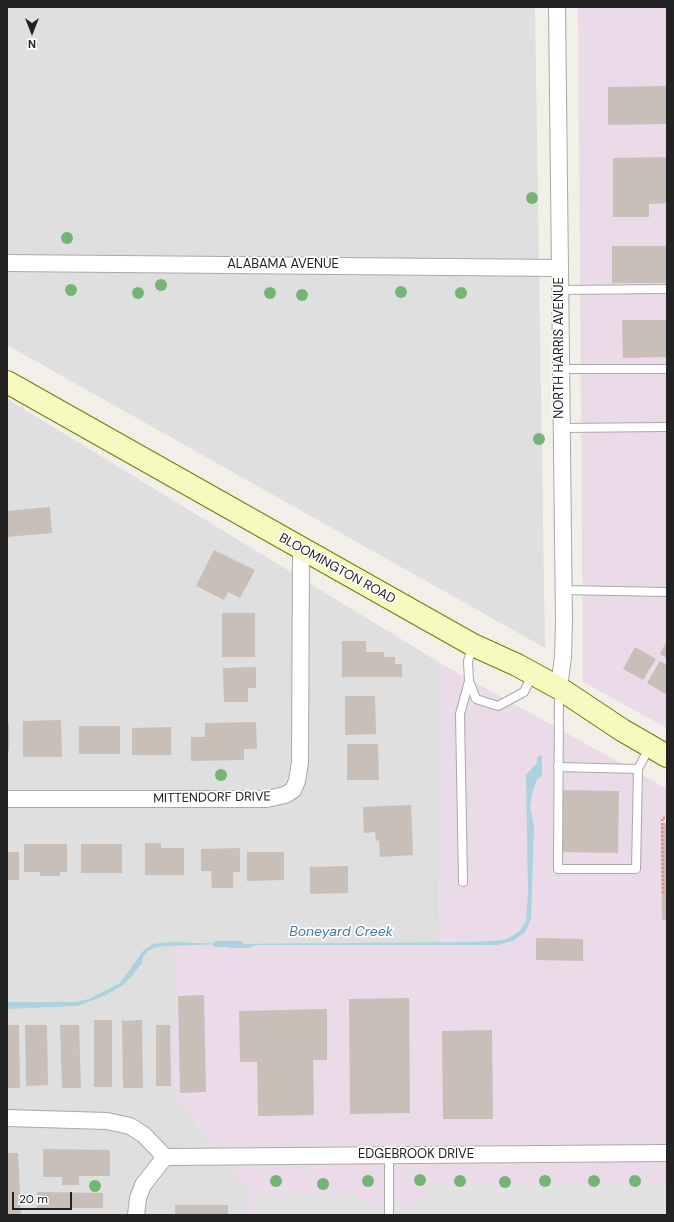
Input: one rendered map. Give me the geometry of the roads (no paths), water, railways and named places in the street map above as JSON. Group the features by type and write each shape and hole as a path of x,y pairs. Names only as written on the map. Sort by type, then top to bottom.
{"main road":[{"name":"BLOOMINGTON ROAD","path":"7,382 473,645 559,688 622,730 663,753"}],"street":[{"name":"NORTH HARRIS AVENUE","path":"557,7 563,590 563,657 559,688"},
{"name":"ALABAMA AVENUE","path":"7,263 559,268"},
{"name":"MITTENDORF DRIVE","path":"7,799 267,799 285,795 293,790 298,781 300,762 301,548"},
{"path":"7,1118 106,1121 130,1126 144,1135 165,1157 143,1185 138,1198 136,1215"},
{"name":"EDGEBROOK DRIVE","path":"165,1157 667,1153"}],"lane":[{"path":"559,290 667,289"},
{"path":"560,369 667,369"},
{"path":"561,428 667,427"},
{"path":"563,590 667,592"},
{"path":"463,882 460,714 469,681 468,661 473,645"},
{"path":"469,681 476,699 498,706 524,692 532,674"},
{"path":"559,688 558,869 636,869 638,768"},
{"path":"558,766 638,768 663,753"},
{"path":"389,1156 389,1215"}],"water":[{"path":"542,755 542,775 537,780 532,793 530,807 534,826 531,919 525,932 513,941 497,945 255,945 249,948 231,948 223,944 156,947 148,951 143,957 142,963 126,983 106,995 78,1006 7,1009 7,1002 74,1002 89,999 120,983 144,950 153,944 172,942 225,944 477,942 505,940 520,931 526,921 528,893 526,775 537,763 537,757"}],"waterway":[{"name":"Boneyard Creek","path":"216,944 240,944"}]}
